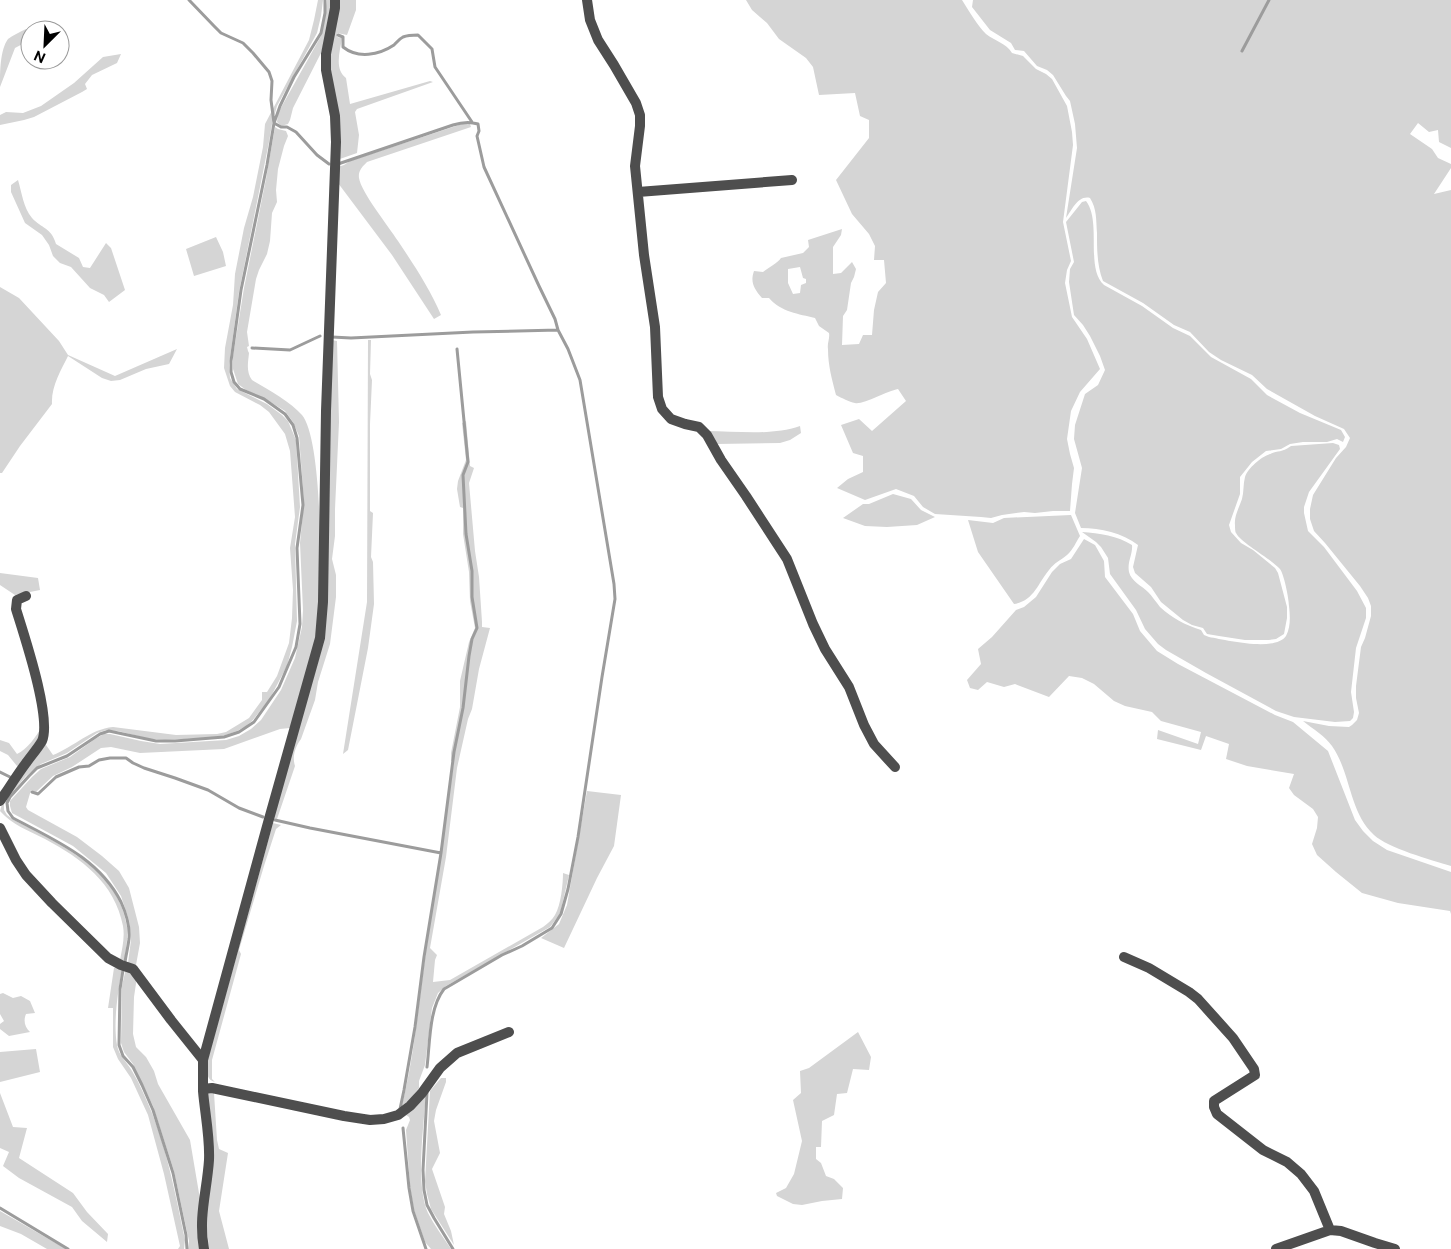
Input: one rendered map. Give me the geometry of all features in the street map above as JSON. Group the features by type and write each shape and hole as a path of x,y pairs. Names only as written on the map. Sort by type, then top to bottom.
{"street":[{"path":"204,1249 202,1212 209,1162 209,1144 203,1089 203,1060 268,819 320,638 323,602 326,411 336,142 335,116 326,70 326,54 335,0"},
{"path":"587,0 590,20 598,40 636,103 640,115 635,166 644,256 655,327 658,397 662,409 671,419 699,427 708,435 721,460 787,559 813,624 825,649 849,687 864,726 874,744 895,767"},
{"path":"638,192 792,180"},
{"path":"0,801 41,742 45,732 42,704 16,609 17,600 26,596"},
{"path":"0,828 16,860 26,874 52,903 108,958 133,969 203,1060"},
{"path":"1124,957 1149,968 1194,995 1233,1038 1254,1069 1255,1075 1214,1102 1217,1114 1263,1150 1287,1162 1301,1174 1314,1191 1330,1230"},
{"path":"203,1089 212,1088 344,1116 370,1120 384,1119 398,1115 410,1106 440,1068 457,1053 509,1032"},
{"path":"1276,1249 1330,1230 1341,1231 1375,1244 1395,1249"}],"shaded area":[{"path":"318,0 323,0 317,33 277,106 272,124 239,292 229,365 230,378 237,389 267,404 282,415 288,421 296,440 300,507 295,544 297,621 287,666 269,700 252,721 237,731 220,737 165,740 150,739 106,730 97,733 67,753 41,764 26,776 4,803 4,810 7,815 67,849 100,874 112,889 122,907 127,927 124,962 120,960 123,926 119,911 104,885 71,855 15,823 0,811 2,804 44,742 53,755 105,728 113,727 176,735 226,732 249,718 262,700 262,692 267,692 277,676 289,643 292,618 293,590 290,548 295,517 290,451 285,434 269,412 235,392 230,386 224,368 225,348 233,305 235,274 263,147 265,124 309,40"},
{"path":"327,0 332,0 321,53 293,108 288,124 281,126 277,122 278,113 321,36"},
{"path":"338,0 356,0 356,10 347,35 337,33 337,37 342,38 339,65 342,74 346,78 350,104 430,81 433,82 357,109 355,112 359,135 357,153 337,160 330,62"},
{"path":"746,0 962,0 986,34 1004,44 1012,53 1023,56 1036,69 1052,79 1067,106 1073,145 1063,222 1071,261 1065,283 1072,317 1087,339 1100,369 1080,392 1071,411 1067,439 1074,468 1070,511 1024,512 991,518 935,514 923,507 914,496 896,489 865,500 837,488 848,479 863,472 863,456 853,453 841,425 859,419 872,431 906,401 898,389 859,403 850,402 836,395 830,372 829,333 819,326 815,318 790,312 769,298 762,298 755,288 752,279 754,271 763,272 781,258 803,253 809,247 808,240 842,229 841,235 833,247 833,274 841,273 852,262 856,269 851,283 847,310 843,316 842,345 859,344 863,335 872,335 878,292 886,283 884,260 874,260 875,246 869,234 852,214 836,180 869,138 869,120 860,116 855,93 819,95 813,67 806,58 779,39 767,23 752,10","holes":["800,267 803,278 806,279 806,283 801,285 800,293 793,294 788,283 788,269"]},
{"path":"973,0 1451,0 1451,148 1439,142 1438,130 1429,132 1418,123 1410,134 1432,149 1438,158 1451,164 1451,168 1434,194 1451,190 1451,866 1399,849 1374,835 1360,815 1343,768 1332,746 1303,721 1329,726 1349,727 1357,720 1359,713 1356,686 1361,647 1371,616 1371,606 1360,586 1314,531 1310,519 1313,495 1336,458 1346,447 1350,438 1344,429 1315,416 1267,389 1252,375 1209,352 1190,332 1174,325 1143,303 1103,281 1098,257 1096,215 1090,198 1079,201 1066,218 1077,148 1075,124 1070,101 1053,75 1037,66 1024,51 1015,50 1011,43 990,30 972,7"},
{"path":"20,32 20,45 15,48 0,87 3,49 10,38"},
{"path":"121,54 117,63 92,75 85,84 87,89 82,92 34,117 0,125 0,115 6,112 23,113 41,106 74,83 103,57"},
{"path":"465,123 470,124 471,127 367,162 359,173 359,178 365,192 410,259 432,296 441,315 434,319 392,255 338,183 338,167 350,161"},
{"path":"275,127 286,131 288,136 278,169 277,202 272,213 270,241 267,254 256,279 247,332 249,346 247,347 249,353 248,371 252,380 285,401 302,415 309,431 314,456 320,524 318,621 307,673 290,728 280,729 224,749 140,753 111,747 101,748 72,767 53,776 36,792 31,790 26,807 28,810 77,837 119,871 129,888 139,927 140,943 136,965 128,963 131,940 129,920 121,896 106,873 73,846 12,813 10,801 41,769 70,757 104,734 160,744 226,740 239,736 261,720 281,690 295,658 302,627 303,610 300,543 304,502 299,436 293,422 285,411 238,384 233,369 233,356 244,288"},
{"path":"18,180 29,214 52,234 56,244 79,258 83,267 90,268 106,243 111,248 125,290 109,302 104,295 90,288 71,267 60,263 53,256 49,245 42,235 25,223 11,192 11,185"},
{"path":"1086,201 1091,210 1093,221 1095,268 1098,277 1104,285 1142,306 1173,328 1190,336 1211,357 1251,379 1267,395 1300,413 1341,430 1345,437 1343,442 1337,439 1327,442 1303,442 1290,444 1281,449 1266,451 1252,462 1240,477 1240,494 1229,525 1231,532 1241,543 1253,550 1275,568 1278,573 1287,607 1287,618 1284,634 1276,639 1245,640 1207,634 1203,628 1183,620 1161,602 1151,587 1135,573 1133,567 1138,545 1125,537 1111,532 1081,528 1075,513 1082,468 1074,439 1075,425 1085,394 1098,385 1105,370 1090,336 1074,315 1069,282 1070,269 1074,262 1066,222 1082,202"},
{"path":"216,237 223,252 226,266 194,276 186,249"},
{"path":"0,287 19,298 59,341 68,355 115,376 177,349 169,364 146,369 120,380 111,381 102,378 68,356 55,385 52,404 2,473 0,473"},
{"path":"332,340 337,341 339,422 335,536 332,559 336,575 336,597 330,644 318,682 315,700 297,745 294,759 295,766 277,819 272,818 320,655"},
{"path":"368,340 371,340 370,374 372,380 370,511 373,513 371,557 373,562 374,604 368,648 348,750 343,754 367,602"},
{"path":"466,421 470,466 474,468 469,483 479,577 482,627 490,628 457,768 446,857 430,948 437,955 433,982 450,980 543,927 553,918 559,906 563,873 569,875 560,914 550,927 446,986 438,993 432,1008 425,1065 419,1081 419,1088 401,1109 412,1052 444,835 454,761 451,761 451,753 460,707 460,681 469,642 475,628 470,601 469,572 463,534 463,508 460,507 457,489 466,460 462,423"},
{"path":"800,426 801,433 790,440 780,443 716,444 706,431 766,432"},
{"path":"1333,443 1339,445 1340,449 1309,492 1304,513 1308,531 1324,547 1357,591 1366,608 1366,618 1356,648 1351,692 1353,718 1350,721 1335,722 1294,717 1276,711 1206,673 1158,644 1145,629 1136,610 1110,574 1108,558 1101,547 1082,532 1121,539 1132,545 1129,572 1132,578 1165,611 1179,621 1201,630 1204,635 1250,644 1280,641 1286,636 1290,621 1288,598 1282,572 1239,537 1235,531 1235,518 1242,499 1245,477 1255,463 1291,446"},
{"path":"893,494 911,499 921,510 935,517 917,525 887,527 865,526 843,518 863,504 869,504"},
{"path":"1071,515 1080,536 1073,548 1051,567 1031,595 1021,602 1014,604 978,552 968,520 993,523 1004,518"},
{"path":"1084,539 1095,545 1104,561 1105,577 1133,614 1140,631 1157,651 1275,715 1293,722 1328,751 1355,820 1373,841 1387,850 1451,872 1451,914 1450,911 1398,903 1362,893 1336,872 1317,855 1312,844 1318,817 1313,809 1294,795 1289,788 1294,774 1247,766 1226,759 1229,744 1206,736 1201,750 1157,739 1158,730 1198,744 1201,732 1161,721 1152,712 1125,706 1114,701 1094,684 1082,678 1069,676 1049,697 1015,684 1004,687 987,682 978,690 970,688 967,680 981,664 978,649 992,637 1016,610 1024,607 1036,597 1052,572 1060,564 1071,559"},
{"path":"0,573 38,578 40,590 15,595 0,585"},
{"path":"42,727 43,732 20,765 17,766 8,755 0,751 0,740 9,743 17,754 21,752"},
{"path":"587,791 621,795 614,846 564,948 541,938 559,924 567,905"},
{"path":"273,823 281,825 276,829 239,950 241,954 212,1060 212,1079 215,1082 209,1078 206,1066"},
{"path":"114,968 122,968 116,1017 117,1045 121,1056 140,1086 158,1128 175,1192 185,1240 184,1249 178,1249 180,1246 164,1174 148,1115 131,1078 118,1059 113,1047 113,1008 108,1008"},
{"path":"126,968 137,977 134,997 133,1034 136,1047 146,1057 154,1071 158,1084 190,1140 201,1205 201,1249 188,1249 189,1241 174,1171 153,1106 121,1043 122,986"},
{"path":"3,993 13,998 21,996 30,1001 35,1013 26,1014 25,1021 30,1032 9,1036 0,1029 0,1024 4,1021 0,1014 0,994"},
{"path":"858,1032 871,1057 869,1070 853,1069 847,1093 837,1094 834,1115 822,1121 821,1147 816,1147 816,1159 821,1163 826,1176 834,1179 843,1188 842,1199 802,1205 793,1204 777,1196 776,1193 786,1188 794,1174 802,1141 793,1100 801,1093 800,1071 809,1068"},
{"path":"36,1049 40,1072 0,1082 0,1052"},
{"path":"441,1078 446,1078 446,1082 434,1121 440,1153 432,1169 445,1207 444,1214 454,1245 431,1209 425,1181 430,1091"},
{"path":"426,1092 421,1154 424,1201 430,1218 451,1249 431,1249 425,1242 414,1210 410,1187 406,1130 410,1120 406,1115"},
{"path":"0,1093 13,1127 27,1128 19,1158 73,1193 87,1212 108,1234 107,1242 82,1221 72,1207 19,1178 3,1166 9,1152 0,1148"},
{"path":"207,1093 214,1093 219,1149 228,1153 219,1211 229,1249 209,1249 207,1227"},
{"path":"0,1211 66,1249 47,1249 21,1234 0,1226"}],"waterway":[{"path":"189,0 221,33 243,43 269,72 272,81 271,100 274,123 296,132 317,155 329,164"},
{"path":"125,962 129,939 128,925 121,902 112,887 101,873 74,852 13,818 8,811 7,803 10,797 37,768 67,756 100,734 109,731 156,741 224,737 239,732 254,722 279,687 296,647 300,624 297,548 303,505 297,438 293,425 285,414 264,399 240,389 234,382 231,372 231,361 241,290 274,123 294,77 321,33 325,13 325,0"},
{"path":"1242,51 1269,0"},
{"path":"338,35 343,37 343,47 349,51 362,54 382,51 394,45 403,37 418,35 432,49 435,67 472,122"},
{"path":"338,164 456,124 469,122 478,124 479,131 477,136 484,167 555,319 580,380 614,584 615,599 578,837 561,914 552,928 444,989 435,1006 427,1067"},
{"path":"332,337 351,338 558,330"},
{"path":"252,348 290,350 320,336"},
{"path":"400,1109 415,1027 454,752 463,708 469,656 472,639 477,628 472,597 472,571 466,534 463,475 468,462 457,349"},
{"path":"32,792 38,794 56,777 79,767 89,766 99,760 126,758 144,768 208,790 239,808 263,817"},
{"path":"0,772 10,777"},
{"path":"275,820 441,853"},
{"path":"123,970 120,989 119,1045 123,1056 133,1067 153,1110 173,1173 186,1235 187,1249"},
{"path":"427,1093 423,1170 424,1190 427,1205 453,1249"},
{"path":"403,1128 413,1211 426,1249"},
{"path":"0,1208 68,1249"}]}
